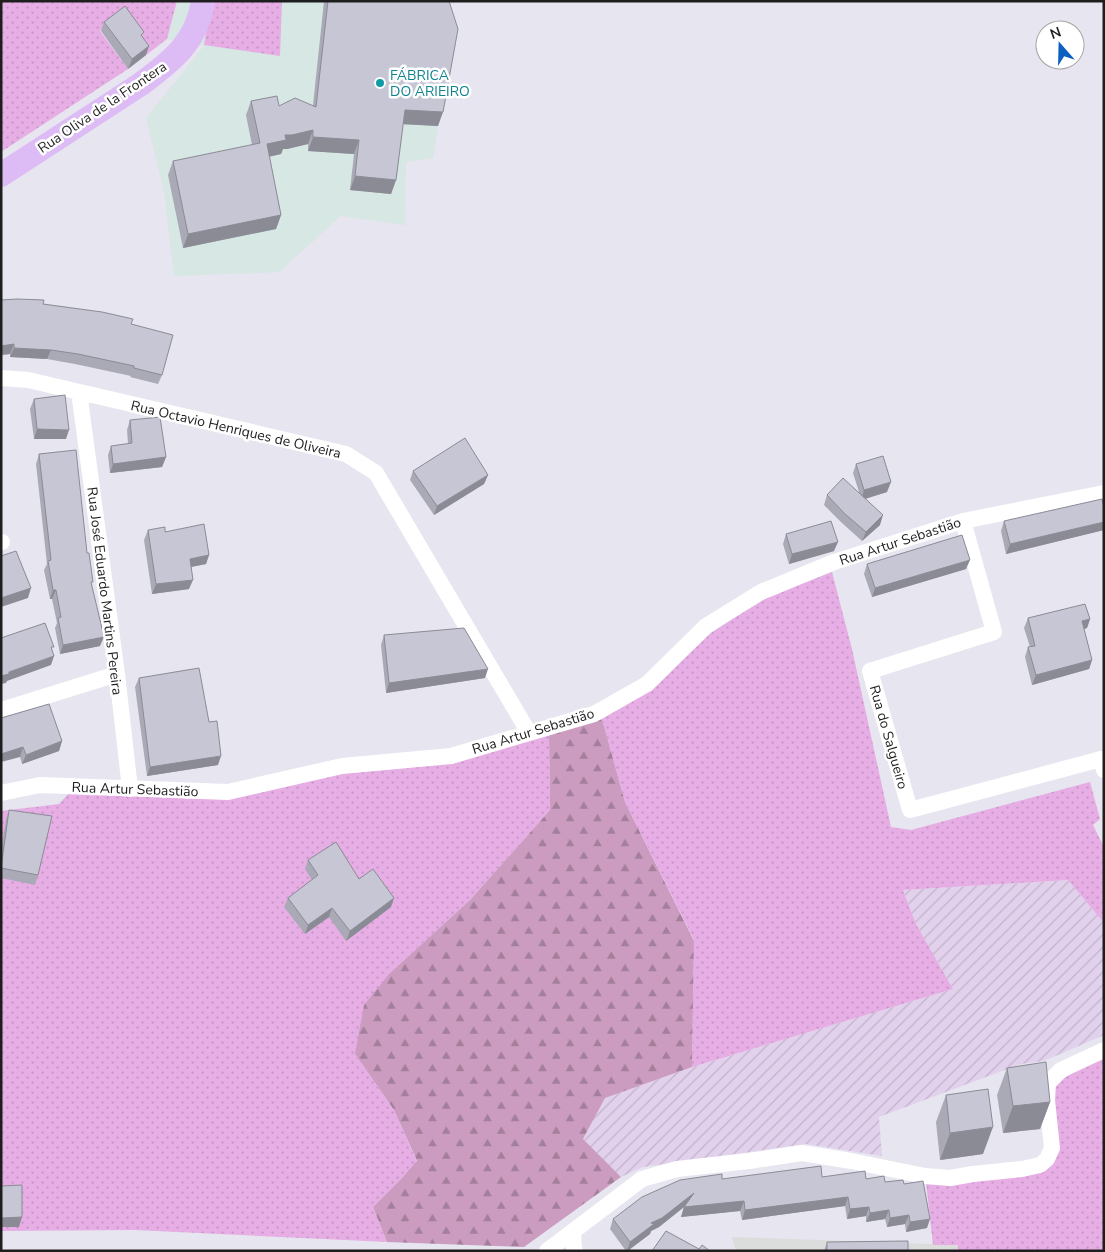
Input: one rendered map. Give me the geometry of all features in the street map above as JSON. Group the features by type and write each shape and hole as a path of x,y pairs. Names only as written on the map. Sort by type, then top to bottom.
{"main road":[{"name":"Rua Oliva de la Frontera","path":"1,175 141,84 176,56 192,36 198,24 203,1"}],"street":[{"name":"Rua Octavio Henriques de Oliveira","path":"1,378 28,380 346,454 376,474 529,732"},
{"name":"Rua José Eduardo Martins Pereira","path":"79,392 130,789"},
{"name":"Rua Artur Sebastião","path":"1,793 40,785 228,792 342,766 451,756 594,714 647,684 706,626 761,592 834,562 963,521 1104,493"},
{"name":"Rua do Salgueiro","path":"963,521 994,632 870,670 910,810 1101,759 1104,770"},
{"path":"1,710 116,674"},
{"path":"547,1251 642,1179 677,1169 802,1153 924,1176 950,1178 1040,1165 1047,1159 1052,1148 1047,1100 1048,1083 1061,1070 1104,1050"},
{"path":"573,1230 575,1251"}],"shaded area":[{"path":"1,1 177,1 167,39 146,55 121,16 100,31 128,69 1,152"},
{"path":"177,1 440,1 452,43 433,158 406,162 405,225 341,216 279,272 174,276 164,192 146,118 204,46 167,39"},
{"path":"211,1 282,1 280,56 204,45"},
{"path":"832,572 852,649 891,827 911,830 1090,782 1100,819 1093,825 1104,847 1104,923 1068,880 903,890 916,924 953,989 692,1067 694,940 625,802 602,719 651,689 711,633 765,597"},
{"path":"549,733 550,810 470,900 390,973 355,1054 394,1110 417,1162 373,1207 387,1242 135,1230 1,1231 1,811 59,804 70,792 129,795 341,773"},
{"path":"1068,880 1104,923 1104,1035 1044,1061 1021,1064 879,1117 882,1156 806,1144 643,1167 621,1177 583,1140 604,1098 692,1067 953,989 916,924 903,890"},
{"path":"1104,1054 1104,1251 958,1251 958,1245 933,1245 926,1182 1041,1169 1054,1084"},
{"path":"732,1237 958,1245 958,1251 736,1251"}],"green space":[{"path":"602,719 625,802 694,941 692,1067 605,1098 583,1139 621,1177 524,1247 387,1242 373,1207 417,1161 394,1110 355,1054 364,1005 390,973 470,900 550,810 549,733"}],"building":[{"name":"FÁBRICA DO ARIEIRO","path":"328,1 449,1 458,29 443,112 405,110 396,180 355,176 359,140 313,137 313,130 285,135 286,140 267,144 281,215 188,234 173,161 260,143 251,101 277,96 279,106 295,98 316,107"},
{"path":"125,6 144,32 141,35 149,46 132,59 104,22"},
{"path":"1,300 44,300 43,304 102,312 133,319 131,324 173,335 162,375 134,368 134,366 78,354 14,348 14,344 1,346"},
{"path":"65,395 69,430 37,429 34,399"},
{"path":"160,417 166,457 113,464 111,446 132,443 130,420"},
{"path":"465,438 488,475 437,506 413,471"},
{"path":"76,450 87,553 89,553 93,582 91,582 104,637 63,645 58,618 61,617 56,590 53,590 48,561 51,560 39,454"},
{"path":"883,456 891,482 864,490 856,464"},
{"path":"843,478 883,515 866,532 827,495"},
{"path":"1102,499 1104,522 1010,544 1004,521"},
{"path":"831,521 838,542 792,554 786,534"},
{"path":"204,524 209,555 190,559 193,580 156,584 148,530 165,527 165,532"},
{"path":"962,535 970,560 875,588 867,564"},
{"path":"16,551 31,588 1,598 1,556"},
{"path":"1085,604 1090,619 1082,621 1092,660 1036,675 1028,647 1035,646 1028,618"},
{"path":"45,623 54,647 51,647 54,656 1,676 1,638"},
{"path":"464,628 488,669 389,683 384,635"},
{"path":"199,668 209,722 217,721 221,756 150,767 139,678"},
{"path":"49,704 62,741 26,755 23,747 1,754 1,718"},
{"path":"9,810 52,816 38,875 1,868"},
{"path":"336,842 359,879 373,869 394,898 350,931 332,908 308,925 288,898 318,875 308,860"},
{"path":"1046,1062 1050,1102 1013,1106 1007,1068"},
{"path":"988,1089 993,1127 950,1133 946,1095"},
{"path":"821,1166 822,1177 865,1171 866,1179 884,1176 885,1182 903,1180 904,1184 923,1181 930,1219 910,1222 909,1215 890,1218 889,1210 870,1213 869,1207 850,1209 848,1197 745,1210 744,1201 684,1207 694,1193 662,1218 651,1223 654,1224 630,1242 613,1219 642,1197 680,1180 722,1174 722,1179"},
{"path":"22,1185 22,1217 1,1218 1,1186"},
{"path":"666,1231 699,1249 702,1245 710,1251 652,1251"},
{"path":"908,1241 908,1251 827,1251 827,1242"}],"place":[{"name":"FÁBRICA DO ARIEIRO","path":"380,83"}]}
